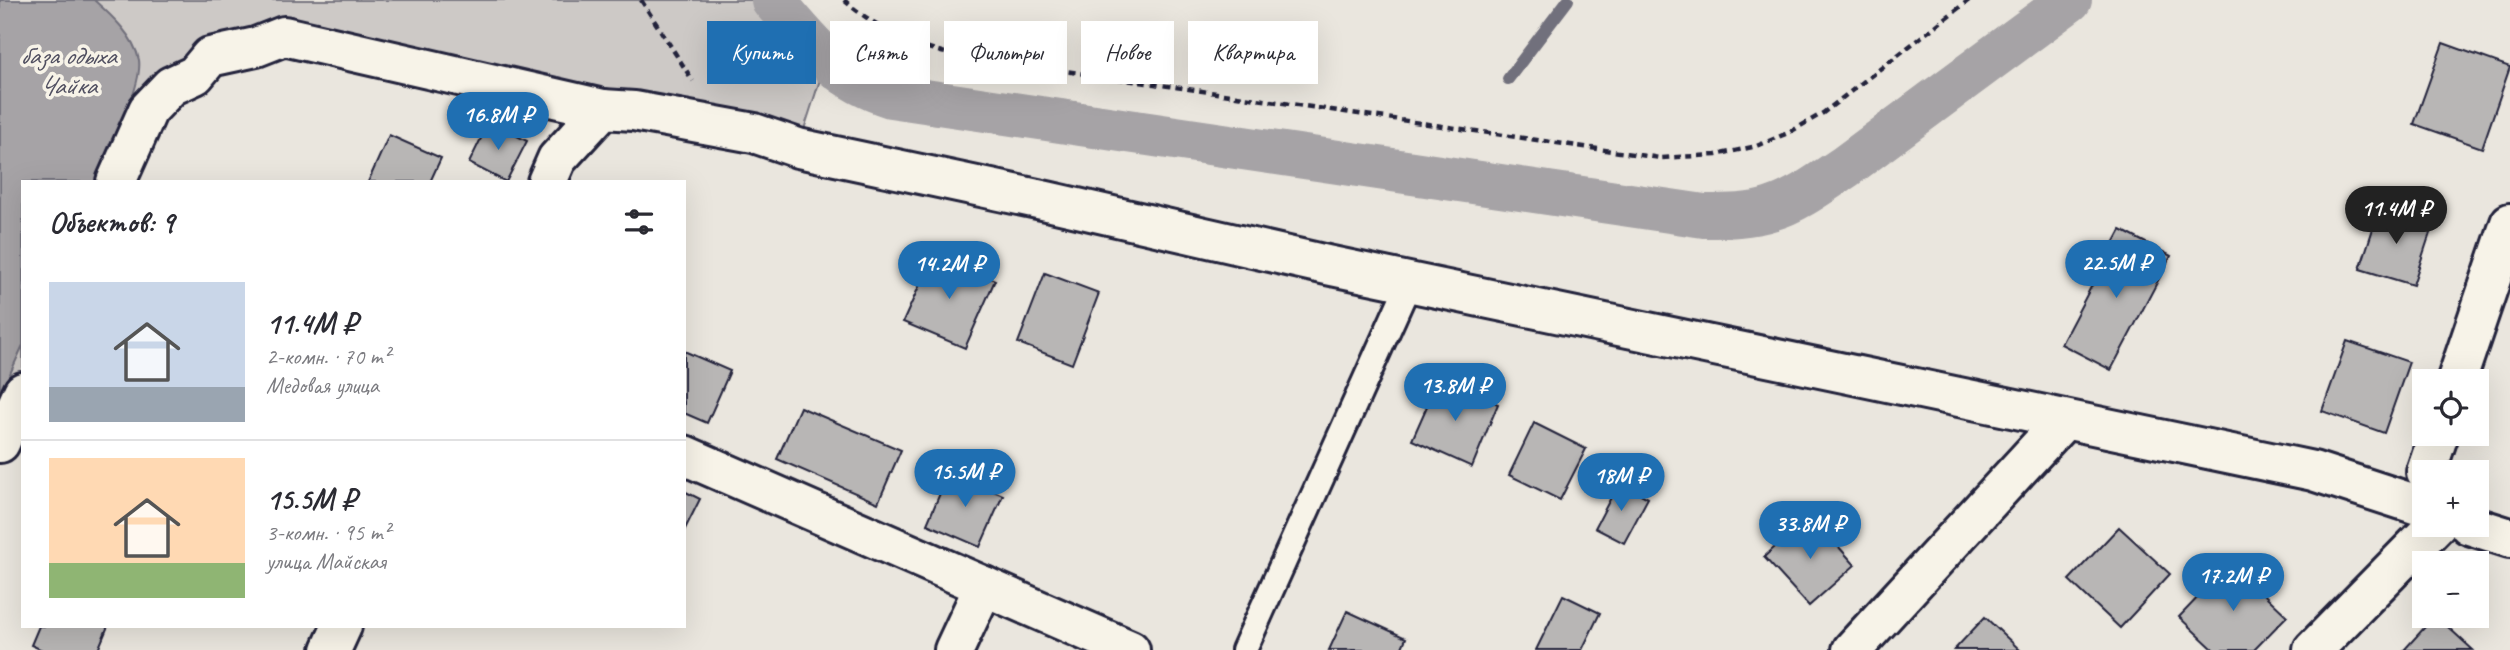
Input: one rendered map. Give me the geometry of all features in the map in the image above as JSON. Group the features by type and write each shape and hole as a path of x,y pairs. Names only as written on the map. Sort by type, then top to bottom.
{"street":[{"path":"117,180 148,110 171,86 195,75 210,57 231,50 256,47 284,36 603,109 634,111 754,133 798,148 1409,283 2313,471 2412,494"},
{"path":"548,180 557,159 603,109"},
{"path":"2460,369 2510,223"},
{"path":"0,443 21,396"},
{"path":"1852,650 2063,421"},
{"path":"686,456 1130,650"},
{"path":"2312,650 2412,515"},
{"path":"2489,531 2510,538"},
{"path":"954,650 984,586"},
{"path":"331,650 341,628"}],"lane":[{"path":"1244,650 1409,283"}],"path":[{"path":"641,0 693,82"},
{"path":"844,0 883,28 909,41 949,54 1660,158 1716,155 1757,146 1790,131 1823,113 1969,0"}],"shaded area":[{"path":"0,0 773,0 791,21 707,21 707,84 816,84 816,49 826,61 798,148 284,36 210,57 118,180 21,180 21,396 0,443"}],"water":[{"name":"база одыха Чайка","path":"0,0 94,0 115,20 136,51 139,72 136,87 96,180 21,180 21,349 0,396"}],"building":[{"path":"2443,43 2510,67 2482,148 2414,124"},
{"path":"489,122 527,141 507,180 469,163"},
{"path":"389,135 441,158 431,180 369,180"},
{"path":"2380,207 2433,224 2413,285 2360,269"},
{"path":"2121,230 2171,256 2111,370 2061,344"},
{"path":"934,253 995,280 965,348 903,322"},
{"path":"1045,273 1099,293 1072,364 1018,343"},
{"path":"2347,341 2409,362 2384,433 2322,411"},
{"path":"686,352 730,371 707,423 686,414"},
{"path":"1439,379 1498,404 1472,467 1412,440"},
{"path":"800,407 901,450 878,503 777,459"},
{"path":"1534,423 1586,449 1560,500 1509,475"},
{"path":"949,472 1003,495 980,547 927,524"},
{"path":"1619,482 1648,498 1624,543 1595,528"},
{"path":"686,492 700,499 686,527"},
{"path":"1810,515 1855,565 1809,606 1764,557"},
{"path":"2119,527 2170,574 2120,628 2069,580"},
{"path":"2231,563 2287,616 2254,650 2214,650 2179,617"},
{"path":"1563,595 1600,613 1582,650 1536,650"},
{"path":"1347,611 1406,638 1401,650 1329,650"},
{"path":"1985,617 2020,650 1954,650"},
{"path":"38,628 107,628 98,650 42,650 31,645"},
{"path":"2424,628 2449,628 2473,650 2404,650"}],"waterway":[{"path":"773,0 825,58 854,80 891,96 1704,216 1755,213 1781,206 1800,196 1845,167 2070,0"},
{"path":"1508,79 1568,0"}]}
